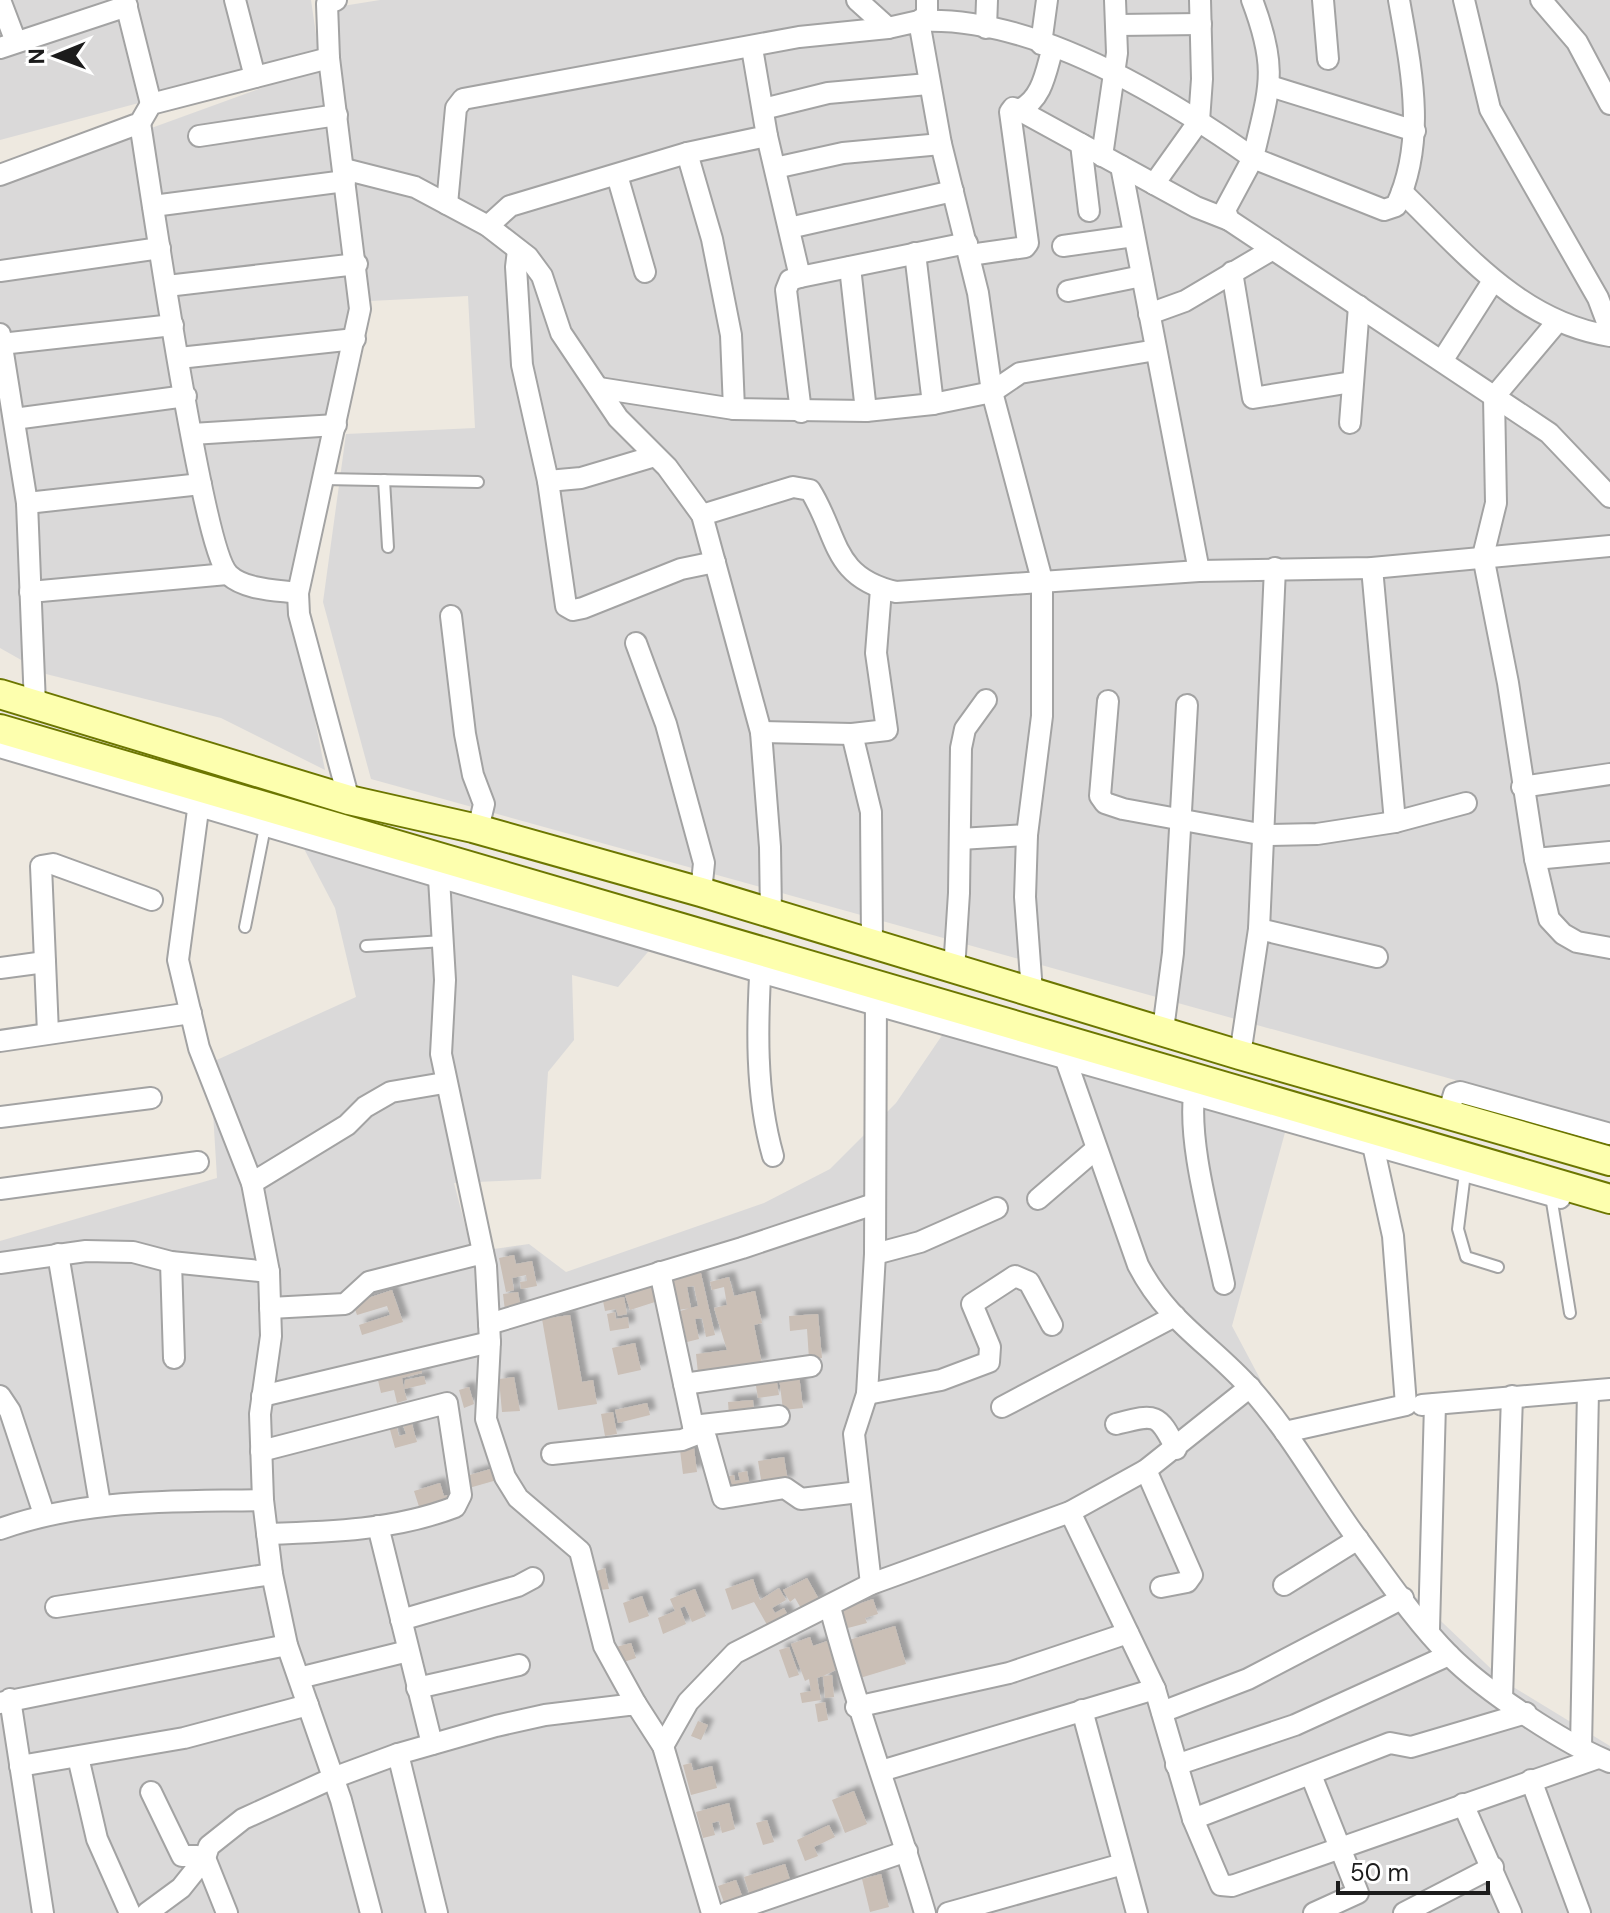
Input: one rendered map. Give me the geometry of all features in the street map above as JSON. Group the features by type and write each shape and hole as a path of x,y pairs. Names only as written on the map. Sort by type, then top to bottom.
{"main road":[{"path":"0,694 349,800 473,828 701,892 1240,1055 1448,1114 1603,1145"},
{"path":"0,729 200,798 761,962 1552,1189 1610,1199"}],"street":[{"path":"0,0 8,45 126,3 151,104 140,123 201,484 221,564 227,574 240,583 298,593"},
{"path":"235,0 255,77"},
{"path":"336,0 327,4 329,58 357,264 360,309 298,593 299,614 349,800"},
{"path":"857,0 888,28"},
{"path":"919,21 927,15 927,0"},
{"path":"986,28 987,0"},
{"path":"1019,110 1035,99 1047,46 1047,0"},
{"path":"1102,156 1115,72 1118,25 1115,0"},
{"path":"1154,184 1199,121 1200,0"},
{"path":"1229,220 1225,210 1253,158 1270,86 1265,34 1252,0"},
{"path":"1323,0 1328,59"},
{"path":"447,204 456,108 463,99 799,37 888,28 919,21 959,20 1047,46 1115,72 1199,121 1253,158 1384,210 1396,206 1402,192 1415,131 1411,71 1399,0"},
{"path":"1464,0 1490,109 1598,298 1610,333"},
{"path":"1541,0 1577,42 1610,104"},
{"path":"919,21 928,84 968,249 992,392 1042,580 1042,716 1027,835 1025,897 1032,992"},
{"path":"1118,25 1201,24"},
{"path":"752,48 767,136 800,277"},
{"path":"151,104 329,58"},
{"path":"763,109 828,93 928,84"},
{"path":"1270,86 1415,131"},
{"path":"801,412 786,290 790,280 915,253 1025,247 1028,243 1010,115 1013,108 1196,207 1229,220 1549,433 1610,497"},
{"path":"199,136 337,115"},
{"path":"0,175 140,123"},
{"path":"488,226 510,206 687,153 767,136"},
{"path":"775,168 843,153 941,144"},
{"path":"1081,144 1089,211"},
{"path":"687,153 712,239 731,335 734,409"},
{"path":"1121,166 1199,571"},
{"path":"153,206 344,175 415,187 488,226 518,250 542,276 561,333 618,418 687,491 702,515 761,732 770,847 771,915"},
{"path":"617,175 645,272"},
{"path":"789,228 953,191"},
{"path":"1402,192 1493,281 1527,307 1557,322 1610,333"},
{"path":"1063,246 1134,236"},
{"path":"0,271 160,248"},
{"path":"1149,314 1185,301 1273,249"},
{"path":"518,250 516,267 522,365 548,481 566,606 573,610 681,569 715,562"},
{"path":"915,253 933,404"},
{"path":"167,286 357,264"},
{"path":"850,267 866,411"},
{"path":"1232,272 1253,398 1352,382"},
{"path":"1068,291 1142,276"},
{"path":"1442,361 1493,281"},
{"path":"1350,423 1359,306"},
{"path":"1557,322 1494,397 1496,503 1483,556 1508,683 1535,859 1549,919 1563,934 1577,942 1610,948"},
{"path":"35,705 27,503 1,339 173,325"},
{"path":"179,358 355,339"},
{"path":"599,388 734,409 866,411 933,404 992,392 1020,373 1156,350"},
{"path":"14,419 186,396"},
{"path":"192,434 336,425"},
{"path":"548,481 588,476 655,456"},
{"path":"27,503 201,484"},
{"path":"702,515 793,487 810,490 839,558 881,589 896,592 1199,571 1372,568 1610,546"},
{"path":"1240,1055 1259,929 1275,568"},
{"path":"1372,568 1395,822"},
{"path":"30,592 227,574"},
{"path":"761,732 852,734 884,731 887,728 876,653 881,589"},
{"path":"451,616 465,734 473,775 484,804 480,821 473,828"},
{"path":"636,643 666,724 701,851 704,863 701,892"},
{"path":"954,970 961,748 965,729 986,700"},
{"path":"1108,701 1100,796 1105,803 1123,809 1181,817 1265,835 1317,834 1395,822 1466,803"},
{"path":"1163,1030 1173,953 1187,705"},
{"path":"852,734 871,812 872,943"},
{"path":"0,747 200,798 178,960 199,1048 252,1183 269,1272 271,1336 262,1396 261,1451 272,1574 287,1645 333,1778 371,1913"},
{"path":"1522,787 1610,774"},
{"path":"960,839 1027,835"},
{"path":"1535,859 1610,852"},
{"path":"48,1033 41,866 45,863 152,900"},
{"path":"438,866 445,980 441,1054 444,1083 483,1253 490,1333 486,1419 505,1477 518,1498 580,1551 604,1646 663,1746 712,1912 907,1851"},
{"path":"1259,929 1377,957"},
{"path":"0,968 45,962"},
{"path":"761,962 757,1030 767,1133 773,1156"},
{"path":"871,1584 854,1434 867,1394 875,1254 876,994"},
{"path":"0,1041 191,1013"},
{"path":"1061,1047 1138,1265 1153,1295 1197,1342 1250,1387 1309,1461 1358,1539 1449,1655 1502,1698 1596,1756"},
{"path":"252,1183 347,1125 365,1107 391,1092 444,1083"},
{"path":"1196,1086 1196,1138 1224,1284"},
{"path":"0,1117 151,1098"},
{"path":"1372,1138 1393,1236 1406,1405"},
{"path":"1038,1199 1096,1149"},
{"path":"0,1189 198,1162"},
{"path":"1552,1189 1610,1212"},
{"path":"262,1396 490,1333 660,1272 874,1204"},
{"path":"875,1254 920,1242 997,1208"},
{"path":"0,1263 58,1254 133,1252 171,1262 269,1272"},
{"path":"270,1308 345,1304 369,1282 483,1253"},
{"path":"58,1254 100,1504"},
{"path":"171,1262 174,1358"},
{"path":"660,1272 696,1430 706,1438 723,1498 785,1488 801,1499 859,1492"},
{"path":"867,1394 941,1380 989,1362 990,1347 972,1304 1015,1276 1029,1282 1052,1325"},
{"path":"1002,1407 1175,1316"},
{"path":"684,1384 811,1366"},
{"path":"663,1746 688,1702 735,1653 871,1584 1070,1512 1146,1470 1250,1387"},
{"path":"1285,1432 1406,1405 1610,1389"},
{"path":"1588,1391 1596,1756"},
{"path":"0,1396 10,1411 44,1514"},
{"path":"1502,1698 1512,1396"},
{"path":"261,1451 447,1403 461,1495 455,1507 404,1524 342,1532 267,1534"},
{"path":"1429,1629 1435,1404"},
{"path":"552,1454 682,1440 696,1430 779,1416"},
{"path":"1116,1424 1152,1416 1162,1421 1176,1449"},
{"path":"453,1428 486,1419"},
{"path":"1146,1470 1192,1575 1187,1582 1161,1587"},
{"path":"0,1529 44,1514 100,1504 263,1500"},
{"path":"1070,1512 1155,1689 1193,1819 1221,1885 1226,1887 1596,1756"},
{"path":"378,1526 432,1744"},
{"path":"1284,1585 1358,1539"},
{"path":"56,1607 272,1574"},
{"path":"401,1620 518,1586 533,1578"},
{"path":"1162,1712 1248,1679 1403,1598"},
{"path":"830,1607 856,1707 881,1771 925,1913"},
{"path":"856,1707 1009,1673 1128,1633"},
{"path":"43,1913 20,1766 5,1701 287,1645"},
{"path":"299,1678 408,1651"},
{"path":"1176,1765 1295,1725 1449,1655"},
{"path":"417,1688 519,1665"},
{"path":"881,1771 1155,1689"},
{"path":"147,1913 181,1888 203,1861 209,1846 243,1819 333,1778 398,1754 545,1715 636,1704"},
{"path":"20,1766 184,1738 308,1705"},
{"path":"1082,1710 1137,1913"},
{"path":"1193,1819 1390,1743 1411,1747 1526,1713"},
{"path":"398,1754 437,1913"},
{"path":"78,1757 97,1839 130,1913"},
{"path":"1311,1775 1358,1893 1314,1913"},
{"path":"1531,1780 1580,1913"},
{"path":"151,1792 182,1856 197,1856 203,1861 227,1913"},
{"path":"1463,1804 1511,1913"},
{"path":"948,1913 1123,1864"},
{"path":"1404,1913 1493,1867"}],"lane":[{"path":"324,479 478,482"},
{"path":"384,480 388,547"},
{"path":"245,927 267,817"},
{"path":"366,946 443,941"},
{"path":"1467,1165 1458,1229 1466,1257 1498,1267"},
{"path":"1552,1189 1570,1313"}],"shaded area":[{"path":"0,0 311,0 319,55 0,140"},
{"path":"380,0 1610,0 1610,1123 371,779 323,602 346,434 475,428 468,296 370,301 330,8"},
{"path":"322,66 351,308 291,601 325,770 221,718 46,674 0,648 0,183"},
{"path":"301,843 653,946 618,987 572,975 574,1040 548,1072 541,1179 454,1183 472,1252 529,1244 566,1272 764,1203 830,1169 896,1103 960,1009 1295,1096 1232,1326 1301,1456 1403,1585 1505,1682 1610,1746 1610,1913 0,1913 0,1241 217,1178 210,1063 356,997 335,908"}],"building":[{"path":"514,1255 516,1264 532,1261 537,1286 521,1289 520,1282 527,1281 526,1275 512,1278 514,1290 506,1292 499,1258"},
{"path":"700,1269 715,1335 706,1337 702,1318 695,1319 699,1339 687,1342 680,1311 691,1308 678,1310 671,1275","holes":["694,1286 698,1306 691,1308 687,1287"]},
{"path":"729,1277 734,1296 755,1291 762,1323 754,1325 762,1364 698,1373 696,1354 727,1350 714,1308 727,1305 724,1287 712,1290 710,1282"},
{"path":"654,1286 658,1301 630,1310 625,1295"},
{"path":"392,1290 403,1322 362,1335 359,1325 390,1315 387,1306 357,1315 353,1303"},
{"path":"518,1292 521,1308 505,1311 503,1294"},
{"path":"624,1297 627,1314 618,1316 616,1309 605,1311 603,1301"},
{"path":"615,1312 616,1319 628,1317 629,1328 610,1331 607,1314"},
{"path":"818,1314 822,1358 809,1359 807,1329 790,1331 789,1316"},
{"path":"570,1315 582,1382 593,1380 597,1404 558,1410 542,1319"},
{"path":"635,1343 641,1370 618,1375 612,1348"},
{"path":"421,1365 422,1373 402,1378 407,1400 397,1403 394,1390 381,1393 377,1376"},
{"path":"799,1375 803,1408 783,1410 779,1377"},
{"path":"424,1376 426,1384 404,1389 405,1380"},
{"path":"514,1377 520,1411 502,1412 499,1379"},
{"path":"776,1377 779,1395 758,1398 755,1380"},
{"path":"469,1387 474,1404 464,1408 459,1390"},
{"path":"753,1400 754,1413 729,1415 728,1402"},
{"path":"647,1403 650,1415 618,1423 615,1410"},
{"path":"613,1412 617,1434 605,1436 601,1414"},
{"path":"410,1417 417,1442 395,1448 389,1426 396,1424 399,1436 406,1434 401,1419"},
{"path":"694,1448 697,1472 683,1474 680,1450"},
{"path":"784,1457 788,1482 762,1486 758,1461"},
{"path":"494,1468 497,1480 469,1488 466,1476"},
{"path":"747,1471 750,1487 728,1492 725,1477 734,1475 735,1481 740,1480 738,1473"},
{"path":"440,1483 444,1496 452,1494 454,1504 421,1513 414,1491"},
{"path":"605,1568 609,1589 600,1590 597,1571"},
{"path":"807,1578 820,1601 802,1610 795,1598 790,1602 783,1590"},
{"path":"753,1579 760,1600 779,1588 786,1600 772,1608 775,1613 784,1608 790,1619 770,1630 754,1602 732,1610 725,1589"},
{"path":"695,1589 706,1616 692,1622 685,1606 680,1608 686,1624 663,1634 658,1618 675,1611 670,1599"},
{"path":"642,1596 649,1616 629,1623 623,1603"},
{"path":"873,1599 878,1614 865,1618 867,1623 844,1629 838,1611"},
{"path":"895,1626 906,1664 860,1678 849,1640"},
{"path":"810,1637 813,1646 830,1640 840,1668 817,1678 821,1700 802,1703 800,1693 811,1691 809,1679 805,1681 791,1644"},
{"path":"631,1643 636,1658 621,1663 616,1647"},
{"path":"789,1647 799,1675 789,1678 779,1650"},
{"path":"832,1675 834,1697 825,1698 823,1676"},
{"path":"825,1702 828,1720 818,1722 815,1704"},
{"path":"698,1721 708,1725 701,1740 691,1736"},
{"path":"691,1763 693,1771 712,1766 717,1788 691,1795 683,1765"},
{"path":"854,1791 867,1824 845,1833 832,1800"},
{"path":"729,1803 735,1829 722,1833 719,1821 712,1823 715,1835 703,1838 696,1812"},
{"path":"767,1820 774,1842 763,1845 756,1823"},
{"path":"829,1825 835,1837 814,1847 818,1856 805,1861 797,1840"},
{"path":"785,1864 792,1886 751,1899 744,1877"},
{"path":"881,1874 889,1907 870,1912 862,1879"},
{"path":"736,1880 744,1901 726,1908 718,1886"}]}
